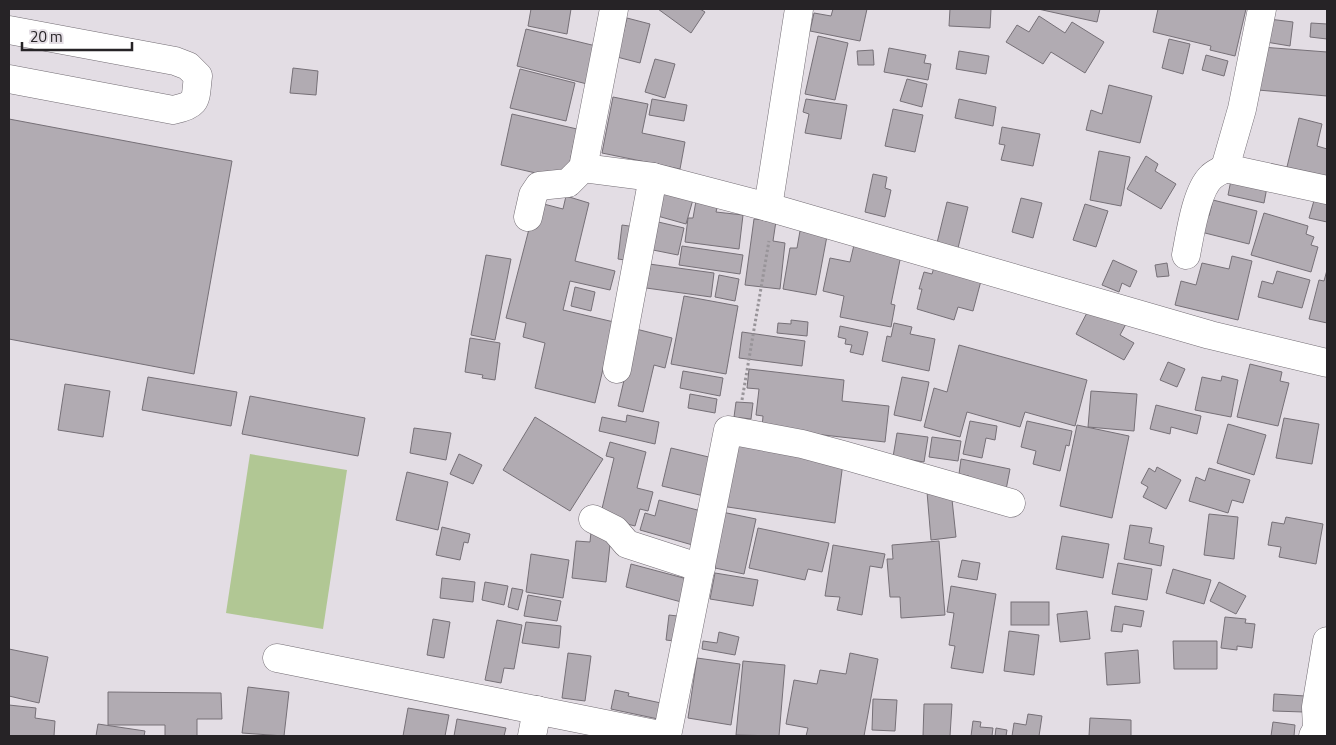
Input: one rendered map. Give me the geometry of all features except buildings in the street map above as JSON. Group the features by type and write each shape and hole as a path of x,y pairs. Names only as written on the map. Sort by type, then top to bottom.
{"street":[{"path":"528,217 532,195 539,186 568,183 583,168 614,9"},
{"path":"772,208 799,9"},
{"path":"1186,255 1193,220 1202,191 1211,177 1225,168 1242,109 1262,9"},
{"path":"9,30 175,61 188,66 198,76 195,99 192,104 188,107 173,110 9,79"},
{"path":"583,168 653,177 772,208 1210,336 1327,363"},
{"path":"1225,168 1327,190"},
{"path":"617,368 653,177"},
{"path":"276,658 666,736 728,430 802,444 1011,503"},
{"path":"593,520 615,530 627,544 701,568"},
{"path":"1319,732 1316,707 1327,641"},
{"path":"532,736 537,710"}],"path":[{"path":"736,432 772,208"}],"green space":[{"path":"250,454 347,470 323,629 226,613"}]}
